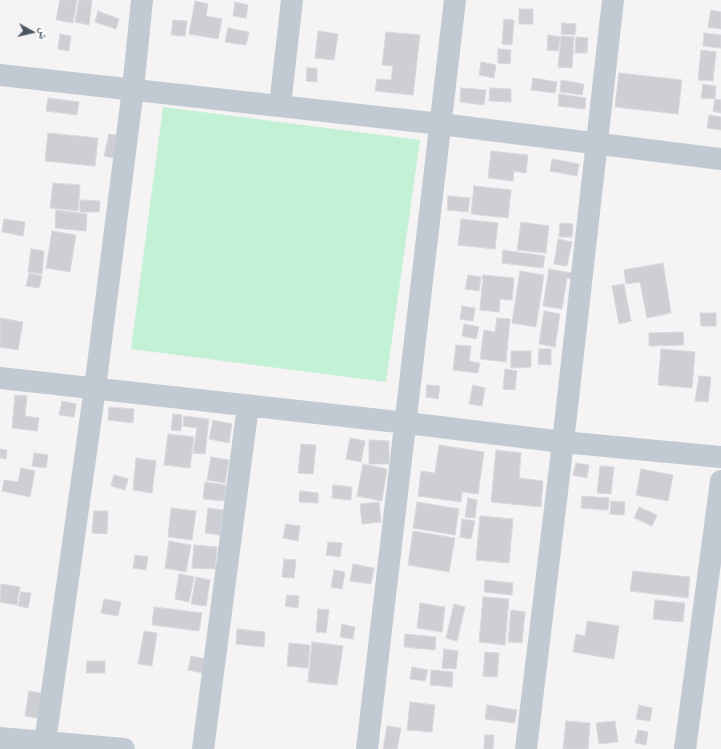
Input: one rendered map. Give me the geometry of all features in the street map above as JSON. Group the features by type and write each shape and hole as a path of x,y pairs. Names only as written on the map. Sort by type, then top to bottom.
{"street":[{"path":"45,746 95,388 133,89 142,0"},
{"path":"280,105 292,0"},
{"path":"367,749 407,423 456,0"},
{"path":"526,749 563,442 613,0"},
{"path":"0,75 280,105 721,159"},
{"path":"0,378 407,423 563,442 721,457"},
{"path":"203,749 248,406"},
{"path":"685,749 721,481"},
{"path":"0,738 45,746 124,749"}],"green space":[{"path":"163,107 420,140 386,382 131,349"}],"building":[{"path":"60,0 77,0 73,23 56,20"},
{"path":"79,0 92,0 89,25 75,22"},
{"path":"195,1 208,4 206,16 222,19 218,39 189,34"},
{"path":"235,2 248,5 246,18 233,16"},
{"path":"519,9 533,9 533,24 519,24"},
{"path":"711,10 721,12 721,29 708,27"},
{"path":"98,11 119,19 116,29 95,22"},
{"path":"504,19 514,20 512,45 502,44"},
{"path":"173,20 187,21 185,36 171,35"},
{"path":"562,23 576,24 575,35 561,34"},
{"path":"228,28 249,32 246,45 225,42"},
{"path":"318,31 338,34 334,60 315,58"},
{"path":"386,32 420,35 413,95 375,91 377,79 391,80 393,66 382,65"},
{"path":"704,33 721,35 721,48 703,46"},
{"path":"60,34 71,36 69,51 58,49"},
{"path":"548,35 560,37 558,51 547,50"},
{"path":"561,36 574,37 572,68 558,67"},
{"path":"576,37 588,38 587,53 575,53"},
{"path":"498,49 511,50 510,64 498,63"},
{"path":"701,50 716,52 713,81 698,80"},
{"path":"481,62 496,65 494,78 479,75"},
{"path":"307,68 317,68 317,82 306,81"},
{"path":"619,73 682,80 678,114 615,107"},
{"path":"533,78 557,82 555,93 531,90"},
{"path":"561,80 584,84 582,95 560,92"},
{"path":"703,84 716,86 715,99 701,98"},
{"path":"461,88 486,90 484,105 460,102"},
{"path":"490,88 511,89 511,102 489,101"},
{"path":"559,94 586,98 585,109 558,106"},
{"path":"48,98 79,102 77,115 46,111"},
{"path":"715,99 721,100 721,113 713,111"},
{"path":"709,115 721,117 721,130 707,128"},
{"path":"48,133 98,138 95,166 45,161"},
{"path":"109,134 128,137 124,160 104,156"},
{"path":"491,151 528,155 526,173 514,171 513,181 488,178"},
{"path":"552,159 579,164 577,176 550,171"},
{"path":"53,183 80,185 78,211 50,208"},
{"path":"474,186 511,190 508,218 471,214"},
{"path":"448,196 470,198 468,212 447,210"},
{"path":"80,200 100,201 99,212 80,212"},
{"path":"56,210 87,214 86,231 55,228"},
{"path":"4,219 25,222 23,236 2,232"},
{"path":"461,219 498,223 495,249 458,245"},
{"path":"521,222 549,226 546,253 517,250"},
{"path":"560,223 573,224 572,237 559,237"},
{"path":"52,231 76,235 70,272 46,268"},
{"path":"558,239 572,242 567,266 554,264"},
{"path":"31,249 44,251 42,274 28,272"},
{"path":"503,250 545,256 543,268 502,263"},
{"path":"663,263 671,313 647,318 640,282 626,284 624,270"},
{"path":"549,269 583,275 582,281 567,278 562,309 543,306"},
{"path":"520,271 544,275 536,327 512,323"},
{"path":"29,273 42,276 39,288 26,286"},
{"path":"468,275 481,277 479,291 465,289"},
{"path":"483,275 514,278 512,300 500,299 499,312 480,310"},
{"path":"624,284 631,321 619,324 612,286"},
{"path":"462,306 475,308 473,321 460,319"},
{"path":"544,311 560,314 555,347 539,344"},
{"path":"700,313 716,313 716,326 701,326"},
{"path":"0,318 23,322 18,350 0,347"},
{"path":"497,318 510,319 506,362 480,359 484,330 495,332"},
{"path":"464,324 479,327 476,339 462,336"},
{"path":"683,332 684,345 649,346 649,333"},
{"path":"456,345 471,346 469,361 480,363 478,373 453,370"},
{"path":"539,349 551,349 551,365 538,364"},
{"path":"661,349 695,352 692,388 658,385"},
{"path":"511,351 531,351 531,367 511,368"},
{"path":"505,369 517,371 515,390 503,389"},
{"path":"699,376 711,377 708,402 695,401"},
{"path":"427,385 440,386 438,399 426,397"},
{"path":"473,385 485,388 482,406 469,404"},
{"path":"15,395 27,396 25,416 39,418 37,431 12,428"},
{"path":"62,401 76,404 74,417 59,415"},
{"path":"109,407 134,409 133,423 108,420"},
{"path":"173,414 182,415 181,431 171,430"},
{"path":"184,416 209,419 205,454 193,453 197,428 183,426"},
{"path":"213,420 232,424 229,443 209,439"},
{"path":"168,434 194,437 190,468 164,465"},
{"path":"350,438 365,441 361,462 346,459"},
{"path":"369,440 389,441 389,464 369,464"},
{"path":"301,444 316,445 313,474 298,473"},
{"path":"439,445 484,452 478,494 462,492 461,502 418,496 421,471 435,473"},
{"path":"0,449 7,450 6,459 0,458"},
{"path":"496,450 521,453 519,478 543,481 541,507 491,502"},
{"path":"34,453 48,455 46,468 32,466"},
{"path":"211,457 229,460 225,483 207,480"},
{"path":"136,458 156,461 152,493 133,490"},
{"path":"576,463 589,465 587,478 573,475"},
{"path":"363,464 387,469 382,501 357,496"},
{"path":"600,466 614,467 611,494 597,493"},
{"path":"21,468 35,471 30,497 2,491 4,480 18,482"},
{"path":"641,469 673,475 668,501 636,495"},
{"path":"114,475 128,479 125,490 111,486"},
{"path":"205,482 226,485 224,501 203,499"},
{"path":"333,485 352,487 351,500 332,498"},
{"path":"300,491 318,493 318,503 299,502"},
{"path":"582,496 609,498 608,510 581,508"},
{"path":"468,498 477,500 475,518 465,517"},
{"path":"611,501 625,502 624,515 610,514"},
{"path":"379,502 381,522 362,524 360,504"},
{"path":"417,502 459,509 455,535 413,528"},
{"path":"639,507 657,515 652,526 634,518"},
{"path":"171,508 196,511 192,540 168,537"},
{"path":"208,508 223,510 220,535 205,533"},
{"path":"94,511 108,511 107,534 92,533"},
{"path":"480,516 513,519 509,563 476,560"},
{"path":"462,519 475,521 471,539 460,537"},
{"path":"286,524 300,526 298,541 283,538"},
{"path":"413,531 455,538 449,572 408,565"},
{"path":"169,541 191,545 186,572 165,568"},
{"path":"328,542 342,543 340,557 326,555"},
{"path":"194,545 217,547 215,569 192,568"},
{"path":"135,555 148,557 146,570 133,568"},
{"path":"284,559 296,560 294,578 282,577"},
{"path":"353,564 374,568 371,584 350,581"},
{"path":"334,570 345,572 342,589 331,587"},
{"path":"633,571 690,577 688,598 630,591"},
{"path":"179,574 194,577 189,602 175,599"},
{"path":"196,577 210,580 206,606 191,604"},
{"path":"485,580 513,583 512,595 484,592"},
{"path":"1,584 20,587 17,605 0,602"},
{"path":"21,592 31,593 28,608 18,606"},
{"path":"287,595 299,596 298,608 285,606"},
{"path":"483,597 509,599 505,645 479,642"},
{"path":"104,599 121,602 118,616 101,613"},
{"path":"655,600 685,603 683,622 653,619"},
{"path":"420,603 445,607 442,632 417,628"},
{"path":"454,604 465,607 457,641 446,638"},
{"path":"154,607 202,613 199,631 152,625"},
{"path":"318,609 329,610 326,633 316,632"},
{"path":"511,610 525,612 522,643 508,642"},
{"path":"587,621 619,626 614,659 573,652 576,634 585,636"},
{"path":"342,624 355,627 353,639 340,637"},
{"path":"237,629 265,632 264,647 236,644"},
{"path":"144,631 157,633 152,666 138,664"},
{"path":"405,634 436,637 435,650 404,647"},
{"path":"312,642 343,646 337,685 308,682"},
{"path":"289,643 310,645 308,668 287,666"},
{"path":"444,649 458,651 456,669 442,668"},
{"path":"485,652 499,653 497,677 483,676"},
{"path":"191,656 206,659 203,673 188,670"},
{"path":"87,661 105,661 105,673 86,673"},
{"path":"412,667 428,670 425,681 410,679"},
{"path":"431,670 453,672 452,687 430,685"},
{"path":"29,691 41,693 38,718 25,716"},
{"path":"410,702 435,705 432,732 407,730"},
{"path":"487,705 517,710 515,723 485,719"},
{"path":"639,705 652,708 650,721 636,719"},
{"path":"566,721 590,723 588,749 563,749"},
{"path":"615,721 618,742 599,744 596,723"},
{"path":"387,726 401,728 397,749 383,749"},
{"path":"638,730 648,732 646,745 635,743"},
{"path":"485,735 494,735 493,749 484,749"}]}
